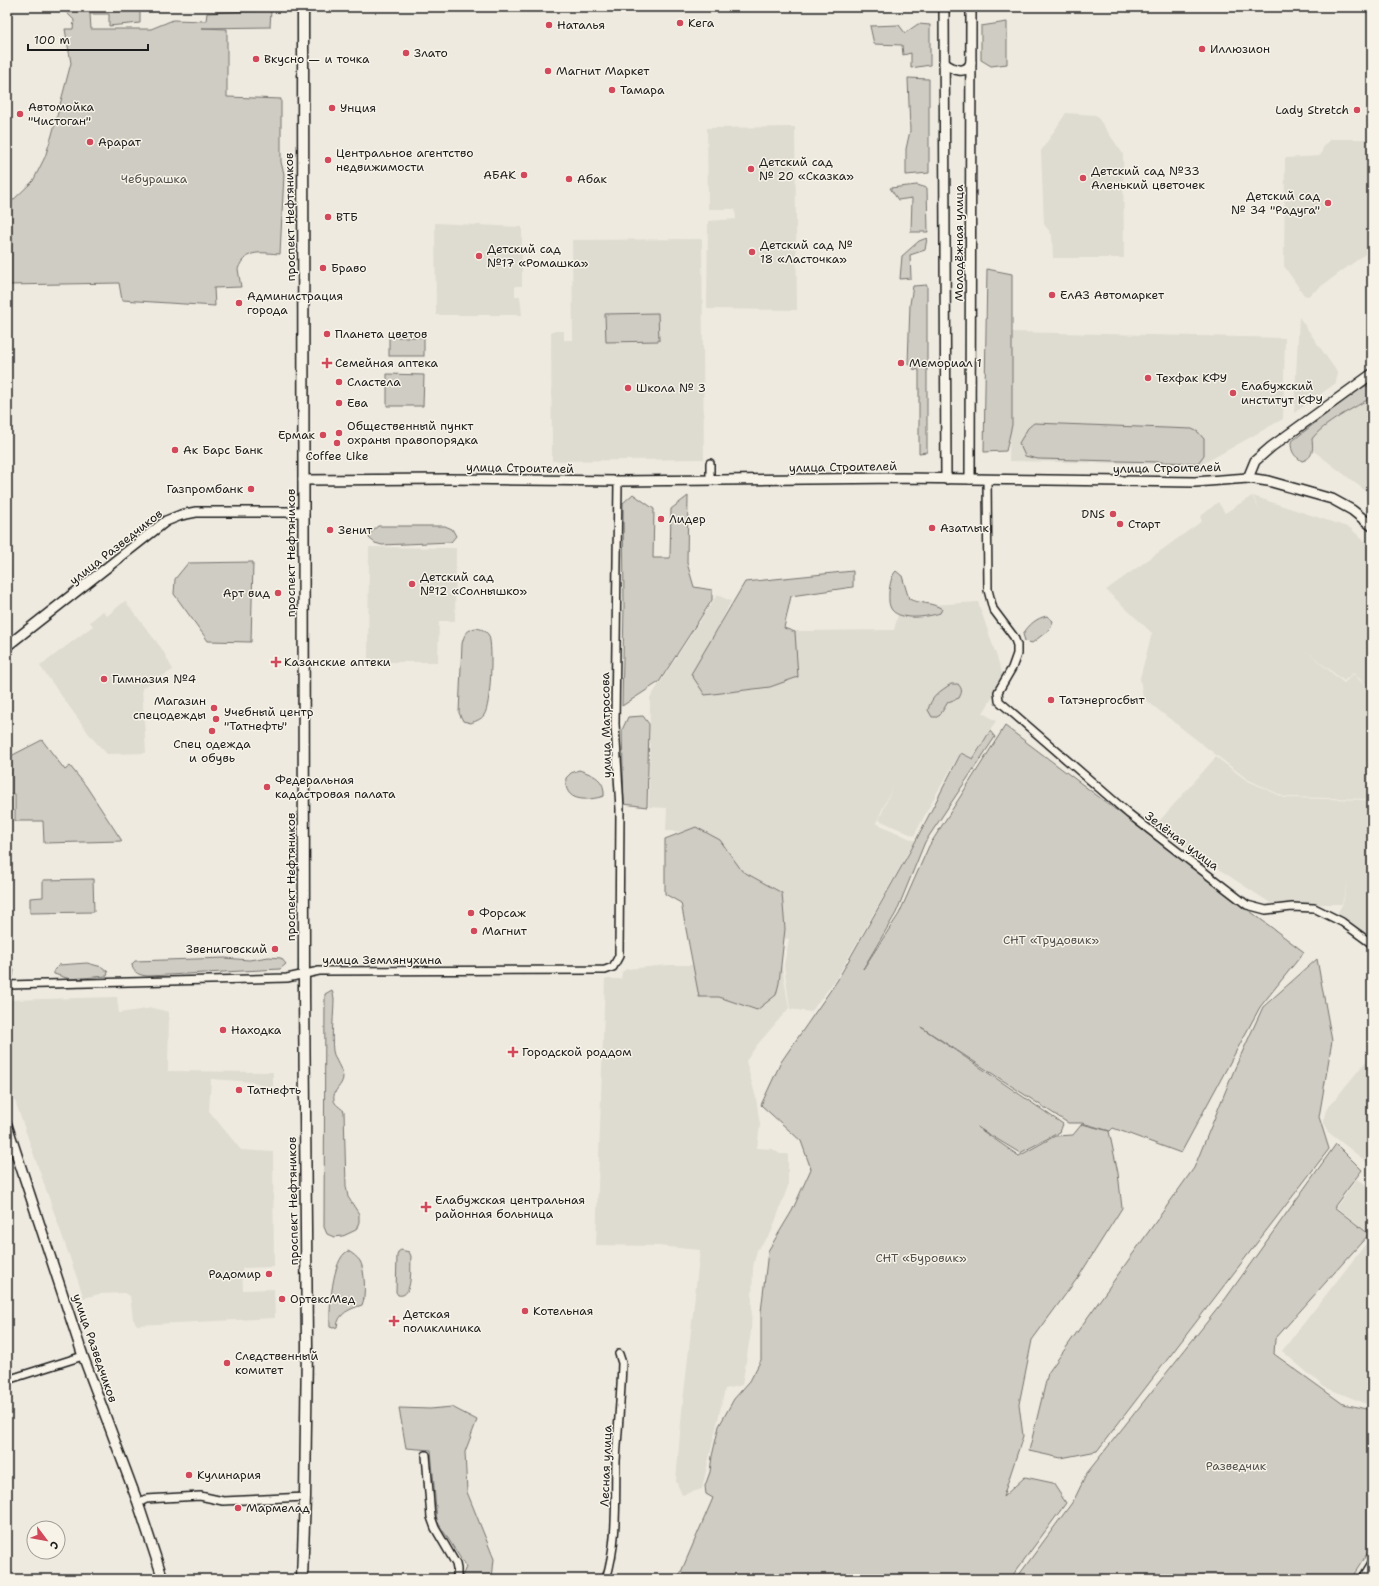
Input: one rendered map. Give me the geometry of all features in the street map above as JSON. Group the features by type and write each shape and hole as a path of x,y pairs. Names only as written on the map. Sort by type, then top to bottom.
{"main road":[{"name":"проспект Нефтяников","path":"302,1579 306,1497 307,1346 304,975 303,7"}],"street":[{"name":"Молодёжная улица","path":"944,7 946,479"},
{"name":"Молодёжная улица","path":"970,479 971,7"},
{"path":"944,63 953,70 957,71 966,69 970,66 971,62"},
{"path":"1248,478 1255,462 1271,447 1372,374"},
{"path":"710,463 710,480"},
{"name":"улица Строителей","path":"303,480 449,479 618,481 986,479 1195,482 1248,478 1295,487 1332,499 1352,510 1372,526"},
{"name":"Зелёная улица","path":"986,479 988,590 993,609 1014,637 1017,645 1016,660 998,692 998,697 1002,704 1129,814 1247,905 1266,910 1292,907 1314,908 1342,922 1372,944"},
{"name":"улица Матросова","path":"613,967 619,956 620,886 620,809 615,724 618,481"},
{"name":"улица Разведчиков","path":"7,646 166,521 174,517 196,512 304,512"},
{"name":"улица Землянухина","path":"7,985 287,978 304,975 319,970 605,970 613,967"},
{"name":"улица Разведчиков","path":"7,1125 83,1356 138,1503 163,1579"},
{"name":"Лесная улица","path":"606,1579 615,1541 616,1461 622,1363 618,1354"},
{"path":"7,1380 83,1356"},
{"path":"426,1455 431,1517 435,1528 456,1564 457,1579"},
{"path":"138,1503 146,1499 200,1496 223,1501 306,1497"},
{"path":"1362,1579 1372,1564"}],"shaded area":[{"name":"Детский сад №33 Аленький цветочек","path":"1066,113 1096,115 1123,154 1124,258 1053,258 1052,235 1044,224 1041,151"},
{"path":"795,127 797,310 707,309 708,221 736,219 735,209 708,209 707,128"},
{"name":"Детский сад № 34 \"Радуга\"","path":"1330,139 1372,139 1372,249 1308,296 1304,295 1284,266 1285,158 1320,156 1323,148"},
{"name":"Детский сад №17 «Ромашка»","path":"435,223 522,227 522,286 515,286 515,296 520,296 522,315 436,315"},
{"name":"Школа № 3","path":"702,239 704,459 552,461 551,331 564,331 564,340 573,340 572,240"},
{"path":"1299,317 1337,372 1336,383 1294,413"},
{"name":"Техфак КФУ","path":"1012,332 1285,338 1283,419 1201,465 1009,461"},
{"path":"1372,389 1372,496 1301,441"},
{"path":"1252,496 1260,511 1253,496 1350,528 1372,548 1372,690 1353,673 1344,681 1306,651 1344,683 1353,674 1372,692 1372,799 1285,797 1247,779 1143,698 1140,678 1152,633 1106,590 1202,521 1200,517 1218,502 1225,513"},
{"name":"Детский сад №12 «Солнышко»","path":"369,547 456,548 455,621 439,621 438,662 368,662"},
{"path":"717,595 731,601 711,642 723,632 894,630 900,607 978,602 1004,678 983,713 996,721 972,758 961,752 935,796 914,836 879,820 893,786 876,823 915,841 836,979 811,1012 790,1009 784,965 789,939 772,936 687,832 666,831 667,808 649,807 650,698"},
{"name":"Гимназия №4","path":"125,601 162,649 173,670 142,688 146,753 107,754 92,738 40,666 93,626 90,622 103,611 107,616"},
{"path":"1216,757 1246,780 1285,798 1372,800 1372,940 1337,914 1343,903 1348,880 1342,904 1272,904 1154,827"},
{"path":"669,965 693,965 713,968 782,966 789,1008 757,1045 746,1061 756,1098 760,1125 757,1148 772,1149 780,1154 788,1154 788,1186 771,1233 757,1250 753,1267 751,1332 742,1385 725,1389 702,1489 682,1495 676,1481 682,1411 700,1250 658,1246 596,1245 605,979 621,979 622,972 627,969"},
{"path":"117,997 119,1013 153,1008 169,1012 168,1071 273,1072 273,1087 265,1087 254,1082 211,1079 209,1111 241,1150 273,1152 274,1267 242,1268 243,1290 274,1289 275,1318 137,1325 133,1319 130,1296 124,1293 99,1294 84,1298 7,1078 7,1000"},
{"path":"1372,1054 1372,1166 1328,1132 1323,1121 1326,1110"},
{"path":"1357,1179 1370,1189 1372,1187 1372,1235 1336,1207"},
{"path":"1372,1236 1372,1406 1324,1387 1282,1351"}],"green space":[{"name":"Чебурашка","path":"67,7 140,7 140,23 109,26 109,14 90,14 91,29 151,29 173,20 206,21 207,13 271,10 270,27 202,28 227,29 227,97 281,99 281,162 284,174 280,254 255,253 245,258 241,262 238,269 241,287 214,288 215,306 122,300 119,283 7,285 9,204 33,181 45,157 71,63 65,29 73,29 74,20 66,12"},
{"path":"1007,22 1007,64 991,66 981,60 981,26"},
{"path":"918,24 930,25 930,65 911,68 911,53 903,55 902,45 874,44 870,26 899,25 905,33"},
{"path":"908,78 929,79 929,173 906,175 906,149 910,131"},
{"path":"917,185 927,188 928,232 911,232 912,198 898,200 890,188"},
{"path":"927,238 925,250 910,255 911,278 900,279 902,256 919,241"},
{"path":"987,269 1012,274 1012,425 1006,451 984,452"},
{"path":"927,285 927,452 919,453 919,370 913,369 913,367 908,364 910,304 913,286"},
{"path":"658,313 659,341 606,342 605,314"},
{"path":"389,337 424,337 424,356 389,356"},
{"path":"387,374 424,375 423,406 387,406"},
{"path":"1365,386 1372,386 1372,397 1331,422 1317,433 1312,439 1312,452 1309,458 1302,461 1297,457 1292,451 1291,442 1358,389"},
{"path":"1034,423 1192,429 1198,432 1204,439 1204,455 1198,463 1038,459 1025,456 1019,443 1028,428"},
{"path":"633,494 654,509 653,558 670,558 671,509 688,496 687,563 694,587 712,590 712,600 659,682 622,706 624,607 623,503"},
{"path":"7,500 11,602 7,606"},
{"path":"378,526 445,526 452,529 456,536 451,542 382,545 375,543 369,538 372,531"},
{"path":"253,562 251,642 208,641 174,594 175,579 188,563"},
{"path":"853,571 853,587 791,596 784,628 795,632 798,677 770,687 705,695 691,674 745,582"},
{"path":"896,571 902,576 909,599 938,607 942,609 940,613 922,617 908,617 902,616 892,610 889,603 889,592 892,578"},
{"path":"1047,616 1053,621 1050,629 1032,643 1025,641 1023,634 1033,622"},
{"path":"476,628 482,629 489,636 491,676 490,689 484,715 471,723 463,721 459,713 462,644 466,633"},
{"path":"951,684 958,684 961,688 959,698 948,702 940,715 937,717 932,717 928,710 931,701"},
{"path":"643,716 649,724 647,807 624,804 622,730 628,717"},
{"path":"1005,726 1304,952 1260,1007 1181,1153 1113,1128 1110,1131 1082,1123 1068,1123 921,1027 1063,1124 1060,1132 1020,1153 977,1127 1019,1156 1055,1136 1073,1135 1082,1124 1109,1131 1118,1173 1122,1208 1079,1276 1032,1340 1019,1404 1023,1436 1003,1497 1025,1477 1053,1483 1066,1503 1010,1579 678,1579 713,1498 706,1494 705,1486 710,1472 719,1426 734,1399 750,1381 761,1360 761,1312 768,1251 792,1211 811,1169 801,1141 761,1105 781,1062 837,981 912,848 961,753 973,759 990,731 995,737 925,842 896,913 863,969 899,914 929,846"},
{"path":"42,740 65,770 70,766 86,786 122,841 44,843 43,821 15,821 15,794 7,794 7,758"},
{"path":"579,770 598,778 603,785 604,796 584,799 572,796 568,792 566,778 571,773"},
{"path":"696,827 720,840 742,871 782,893 785,929 779,983 776,995 757,1010 719,997 699,997 681,903 665,894 665,839"},
{"path":"93,879 94,912 30,913 30,898 43,897 43,880"},
{"path":"269,957 281,958 286,964 280,969 149,976 135,972 132,967 132,964 135,961 225,958 249,960"},
{"path":"1317,959 1332,1041 1319,1117 1329,1149 1097,1451 1061,1458 1029,1451 1048,1373 1194,1168 1235,1068 1263,1007"},
{"path":"87,963 102,967 108,972 107,976 70,979 54,974 54,970 59,965"},
{"path":"7,965 14,970 13,977 7,979"},
{"path":"332,990 334,998 332,1045 335,1058 343,1077 343,1080 335,1093 334,1101 344,1111 346,1186 348,1197 359,1214 359,1222 356,1230 343,1236 334,1237 327,1234 324,1227 325,994"},
{"name":"Разведчик","path":"1336,1144 1362,1170 1334,1207 1369,1234 1275,1339 1274,1354 1343,1404 1372,1411 1372,1546 1351,1579 1016,1579 1074,1500 1087,1473 1226,1298"},
{"path":"401,1250 409,1252 411,1256 411,1273 407,1292 403,1295 398,1295 396,1292 397,1256 398,1252"},
{"path":"348,1251 360,1261 362,1265 364,1296 362,1305 345,1312 340,1318 337,1327 333,1328 330,1327 330,1319 331,1297 335,1274 338,1263"},
{"path":"452,1407 477,1420 465,1452 467,1492 494,1559 492,1579 461,1579 466,1567 437,1521 431,1450 406,1448 399,1408 430,1409"}],"place":[{"name":"Кега","path":"680,23"},
{"name":"Наталья","path":"549,25"},
{"name":"Иллюзион","path":"1202,49"},
{"name":"Злато","path":"406,53"},
{"name":"Вкусно — и точка","path":"256,59"},
{"name":"Магнит Маркет","path":"548,71"},
{"name":"Тамара","path":"612,90"},
{"name":"Унция","path":"332,108"},
{"name":"Lady Stretch","path":"1357,110"},
{"name":"Автомойка \"Чистоган\"","path":"20,114"},
{"name":"Арарат","path":"90,142"},
{"name":"Центральное агентство недвижимости","path":"328,160"},
{"name":"Детский сад № 20 «Сказка»","path":"751,169"},
{"name":"АБАК","path":"524,175"},
{"name":"Детский сад №33 Аленький цветочек","path":"1083,178"},
{"name":"Абак","path":"569,179"},
{"name":"Детский сад № 34 \"Радуга\"","path":"1328,203"},
{"name":"ВТБ","path":"328,217"},
{"name":"Детский сад № 18 «Ласточка»","path":"752,252"},
{"name":"Детский сад №17 «Ромашка»","path":"479,256"},
{"name":"Браво","path":"323,268"},
{"name":"ЕлАЗ Автомаркет","path":"1052,295"},
{"name":"Администрация города","path":"239,303"},
{"name":"Планета цветов","path":"327,334"},
{"name":"Семейная аптека","path":"327,363"},
{"name":"Мемориал 1","path":"901,363"},
{"name":"Техфак КФУ","path":"1148,378"},
{"name":"Сластела","path":"339,382"},
{"name":"Школа № 3","path":"628,388"},
{"name":"Елабужский институт КФУ","path":"1233,393"},
{"name":"Ева","path":"339,403"},
{"name":"Общественный пункт охраны правопорядка","path":"339,433"},
{"name":"Ермак","path":"323,435"},
{"name":"Coffee Like","path":"337,443"},
{"name":"Ак Барс Банк","path":"175,450"},
{"name":"Газпромбанк","path":"251,489"},
{"name":"DNS","path":"1113,514"},
{"name":"Лидер","path":"661,519"},
{"name":"Старт","path":"1120,524"},
{"name":"Азатлык","path":"932,528"},
{"name":"Зенит","path":"330,530"},
{"name":"Детский сад №12 «Солнышко»","path":"412,584"},
{"name":"Арт вид","path":"278,593"},
{"name":"Казанские аптеки","path":"276,662"},
{"name":"Гимназия №4","path":"104,679"},
{"name":"Татэнергосбыт","path":"1051,700"},
{"name":"Магазин спецодежды","path":"214,708"},
{"name":"Учебный центр \"Татнефть\"","path":"216,719"},
{"name":"Спец одежда и обувь","path":"212,731"},
{"name":"Федеральная кадастровая палата","path":"267,787"},
{"name":"Форсаж","path":"471,913"},
{"name":"Магнит","path":"474,931"},
{"name":"Звениговский","path":"275,949"},
{"name":"Находка","path":"223,1030"},
{"name":"Городской роддом","path":"513,1052"},
{"name":"Татнефть","path":"239,1090"},
{"name":"Елабужская центральная районная больница","path":"426,1207"},
{"name":"Радомир","path":"269,1274"},
{"name":"ОртексМед","path":"282,1299"},
{"name":"Котельная","path":"525,1311"},
{"name":"Детская поликлиника","path":"394,1321"},
{"name":"Следственный комитет","path":"227,1363"},
{"name":"Кулинария","path":"189,1475"},
{"name":"Мармелад","path":"238,1508"}],"park label":[{"name":"СНТ «Трудовик»","path":"1051,940"},
{"name":"СНТ «Буровик»","path":"921,1258"}]}
